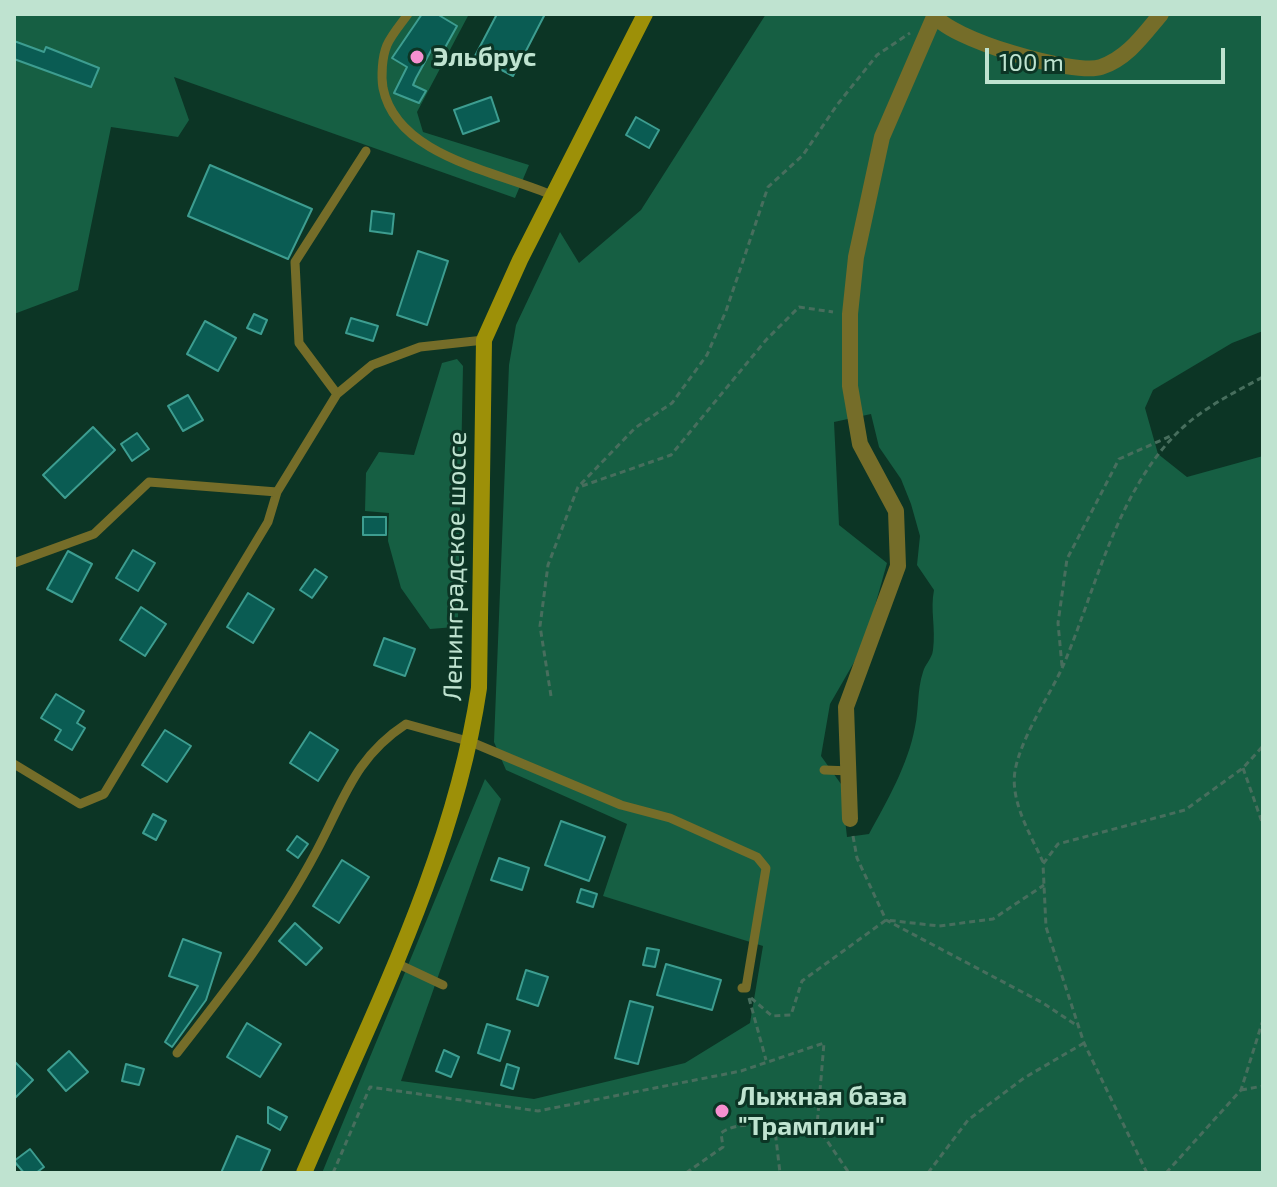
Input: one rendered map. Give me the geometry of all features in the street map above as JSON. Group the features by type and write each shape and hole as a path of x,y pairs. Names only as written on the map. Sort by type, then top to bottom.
{"main road":[{"name":"Ленинградское шоссе","path":"304,1173 394,962 448,825 471,742 479,688 484,340 520,260 645,14"}],"street":[{"path":"850,819 851,771 846,707 898,566 896,511 860,444 850,386 850,314 856,257 882,137 934,16 961,34 1018,57 1099,69 1128,52 1161,14"}],"lane":[{"path":"408,14 386,47 382,79 387,106 404,130 428,148 554,196"},
{"path":"337,394 299,343 295,262 366,151"},
{"path":"14,764 80,804 104,794 268,522 277,492 337,394 372,365 420,347 484,340"},
{"path":"14,563 94,534 149,482 277,492"},
{"path":"177,1053 240,973 316,852 358,767 386,738 406,724 471,742 621,805 670,818 757,857 766,868 745,991"},
{"path":"824,770 851,771"},
{"path":"394,962 443,985"}],"path":[{"path":"551,696 540,626 548,565 578,487 635,428 672,403 707,355 726,311 768,187 803,155 837,105 877,55 912,32"},
{"path":"578,487 671,455 766,340 799,307 850,314"},
{"path":"1147,1173 1084,1043 1046,927 1043,864 1018,805 1015,771 1142,477 1177,433 1218,401 1263,377"},
{"path":"1062,667 1058,623 1067,559 1119,459 1177,433"},
{"path":"1043,864 1058,844 1185,810 1243,768 1263,746"},
{"path":"1243,768 1263,825"},
{"path":"850,819 857,858 886,920 1043,1003 1079,1027"},
{"path":"745,991 772,1016 791,1015 802,981 886,920 939,926 993,919 1044,885"},
{"path":"745,991 766,1060"},
{"path":"1166,1173 1241,1090 1263,1020"},
{"path":"333,1173 370,1087 538,1111 741,1071 766,1060 824,1043 817,1126 849,1173"},
{"path":"928,1173 968,1120 1024,1078 1084,1043"},
{"path":"1241,1090 1263,1086"},
{"path":"686,1173 723,1147 721,1133 729,1126 764,1125 775,1130 780,1173"}],"green space":[{"path":"14,14 469,14 417,112 423,132 529,165 515,198 174,77 189,120 178,137 111,127 78,290 14,314"},
{"path":"766,14 1263,14 1263,331 1232,343 1153,390 1145,408 1158,454 1187,477 1263,456 1263,1173 322,1173 485,779 501,799 401,1081 534,1099 685,1063 750,1023 763,946 603,896 627,824 506,770 494,742 509,365 516,325 560,232 579,263 641,210","holes":["871,414 879,447 901,479 911,504 920,536 917,565 934,590 934,642 921,679 912,741 896,782 869,834 847,837 841,784 821,756 830,704 864,645 887,563 839,525 834,422"]},
{"path":"457,359 463,366 458,618 455,627 430,629 401,588 388,541 389,513 365,511 366,473 379,452 414,455 442,363"}],"building":[{"path":"422,14 437,14 457,26 442,53 433,47 416,78 413,85 426,91 419,103 394,93 407,67 392,58"},
{"path":"497,14 545,14 513,76 475,56"},
{"path":"14,41 44,52 46,47 99,68 91,87 14,59"},
{"path":"491,97 499,121 463,134 454,110"},
{"path":"636,117 659,130 649,148 626,135"},
{"path":"210,165 312,209 288,259 188,216"},
{"path":"372,211 394,214 392,234 370,231"},
{"path":"418,251 448,261 427,325 397,315"},
{"path":"254,314 267,320 261,334 247,328"},
{"path":"351,318 378,326 373,341 346,333"},
{"path":"205,321 236,338 218,371 187,354"},
{"path":"188,395 203,420 183,431 168,406"},
{"path":"93,427 115,450 65,498 43,475"},
{"path":"137,433 149,449 132,461 121,444"},
{"path":"363,517 386,517 386,535 363,535"},
{"path":"133,550 155,563 138,591 116,578"},
{"path":"68,551 92,564 72,602 47,589"},
{"path":"315,569 327,577 312,598 300,590"},
{"path":"248,593 274,609 253,643 227,627"},
{"path":"141,607 166,624 145,656 120,640"},
{"path":"384,638 415,649 405,676 374,665"},
{"path":"56,694 84,711 77,723 85,728 72,750 55,740 61,730 41,718"},
{"path":"165,730 191,746 167,782 142,765"},
{"path":"310,732 338,750 318,781 290,763"},
{"path":"153,814 166,821 156,840 143,833"},
{"path":"561,821 605,837 589,881 545,865"},
{"path":"297,836 308,844 298,858 287,850"},
{"path":"499,858 529,868 522,890 491,880"},
{"path":"342,860 369,877 339,923 313,906"},
{"path":"581,889 597,894 593,907 577,902"},
{"path":"295,923 322,948 306,965 279,941"},
{"path":"183,939 221,953 206,1000 172,1047 165,1042 198,986 169,976"},
{"path":"647,948 659,950 655,967 643,965"},
{"path":"666,964 721,980 712,1010 657,995"},
{"path":"526,970 548,977 538,1006 517,999"},
{"path":"630,1001 653,1007 638,1064 615,1058"},
{"path":"247,1023 281,1044 260,1077 227,1057"},
{"path":"487,1024 510,1031 500,1061 478,1053"},
{"path":"444,1050 459,1057 451,1077 436,1071"},
{"path":"69,1051 88,1072 66,1091 48,1070"},
{"path":"14,1061 33,1080 14,1099"},
{"path":"126,1064 144,1069 139,1085 122,1081"},
{"path":"507,1064 519,1068 513,1089 501,1085"},
{"path":"268,1107 287,1117 280,1130 268,1123"},
{"path":"237,1136 270,1150 260,1173 221,1173"},
{"path":"30,1149 44,1167 36,1173 24,1173 14,1161"}],"place":[{"name":"Эльбрус","path":"417,57"},
{"name":"Лыжная база \"Трамплин\"","path":"722,1111"}]}
